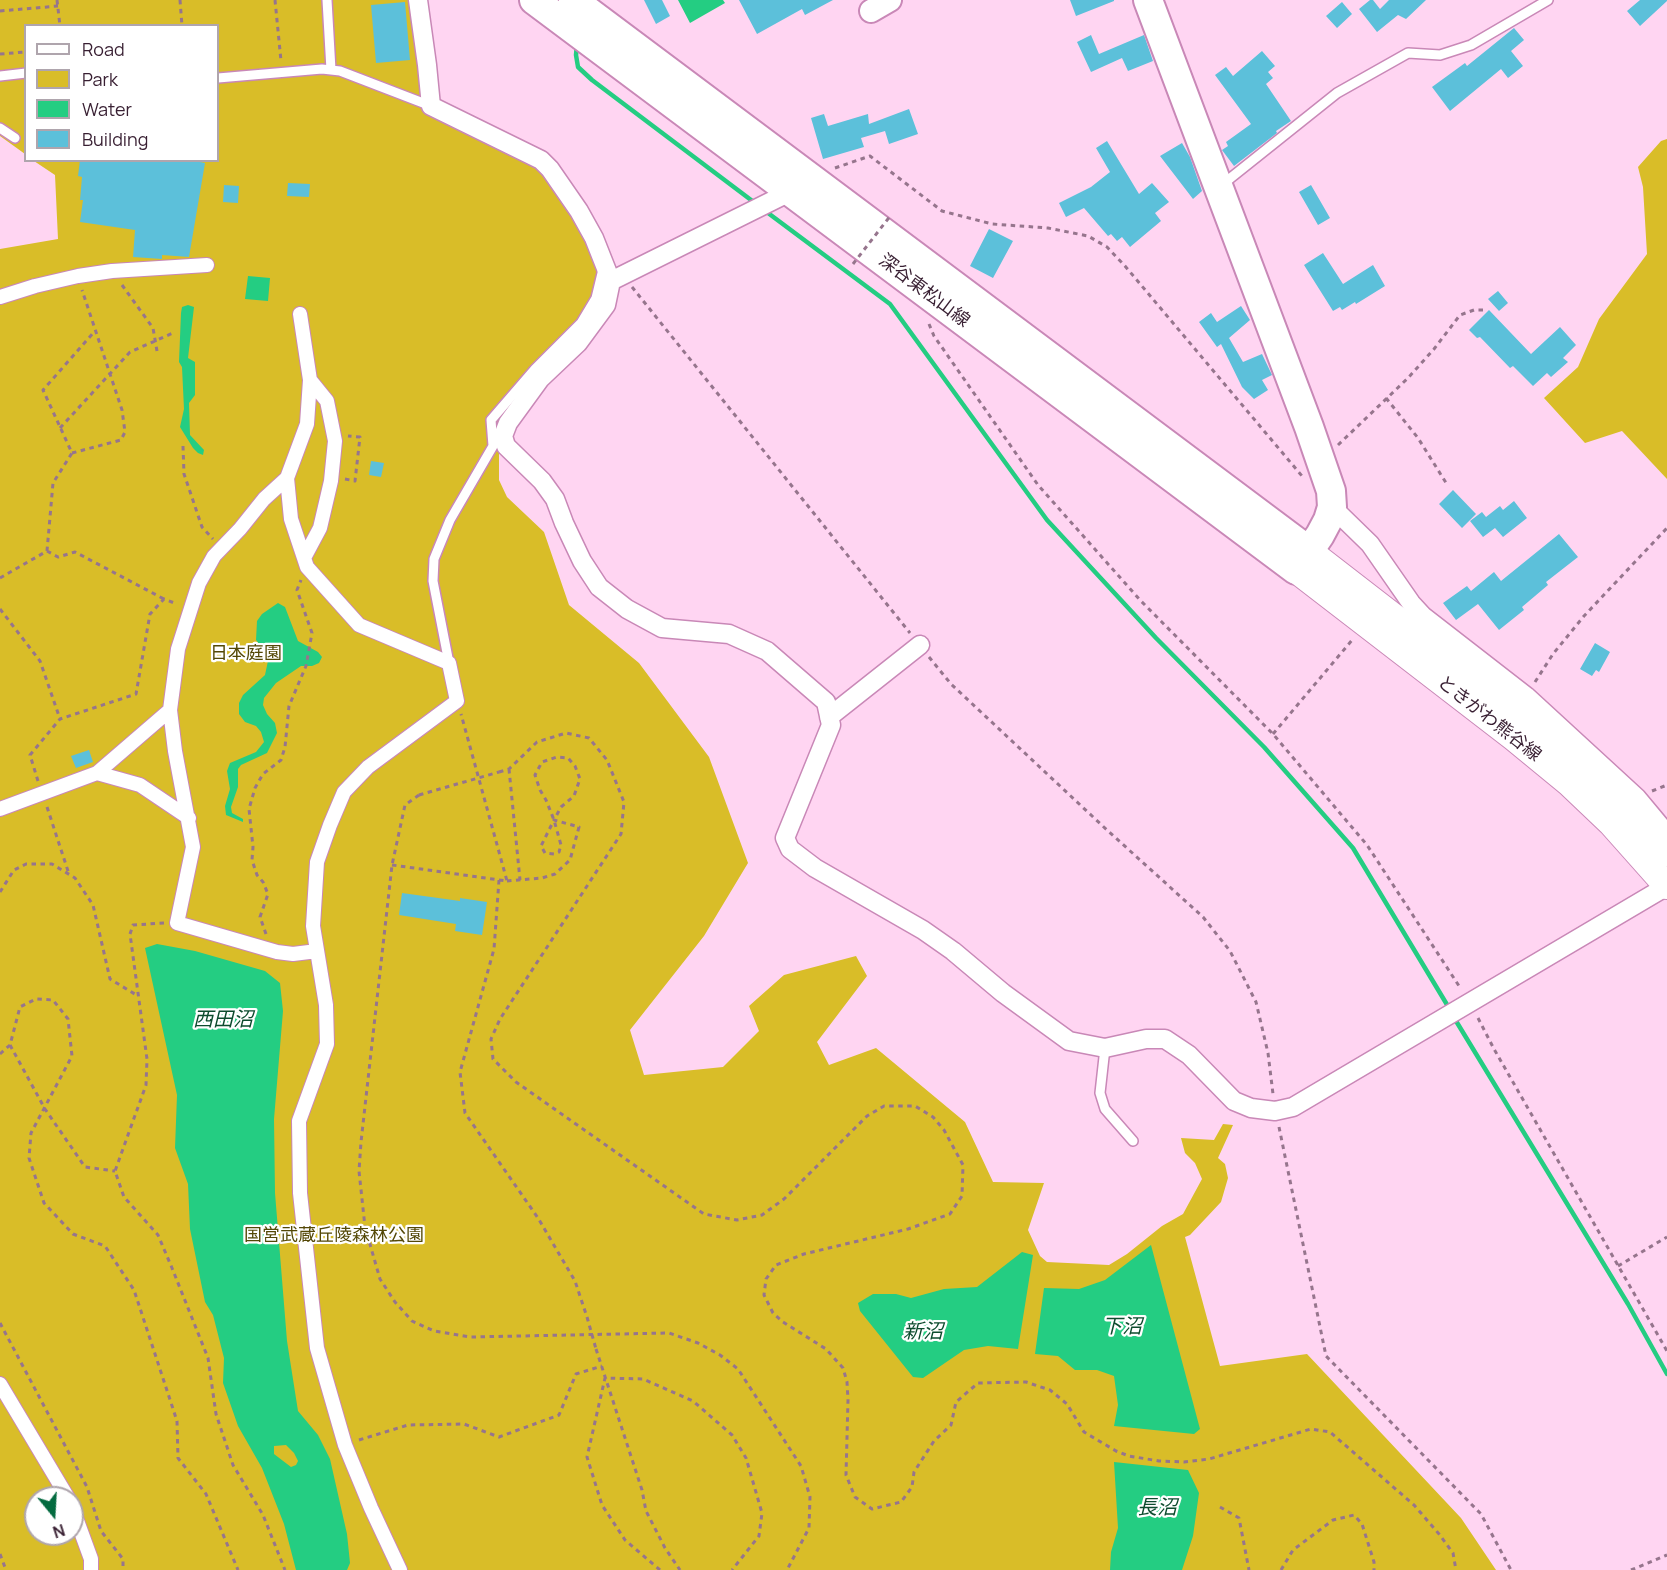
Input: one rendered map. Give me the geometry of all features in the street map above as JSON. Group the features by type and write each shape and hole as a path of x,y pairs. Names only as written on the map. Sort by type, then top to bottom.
{"main road":[{"name":"深谷東松山線","path":"534,0 580,20 790,192 1302,560"},
{"path":"1148,0 1218,188 1312,467 1331,491 1332,507 1320,535 1302,560"},
{"name":"ときがわ熊谷線","path":"1302,560 1534,726 1627,809 1667,853"},
{"name":"ときがわ熊谷線","path":"1302,560 1570,784 1611,823 1667,886"}],"street":[{"path":"418,0 431,106 541,160 579,212 604,262 617,279"},
{"path":"790,192 617,279 606,305 578,343 540,379 508,423 503,436 506,446 542,481 555,499 582,561 599,586 627,609 662,628 729,634 767,651 826,702 831,725 785,838 790,849 815,867 923,930 1069,1041 1105,1048 1146,1039 1165,1039 1189,1055 1234,1101 1251,1108 1275,1112 1293,1107 1667,886"},
{"path":"0,297 78,276 112,271 207,265"},
{"path":"300,314 310,380 307,424 287,478 291,519 305,562 359,625 449,663 457,701 368,767 344,792 317,862 313,926 326,1005 327,1044 299,1120 300,1193 317,1348 345,1445 400,1570"},
{"path":"305,562 320,528 331,478 335,441 327,401 310,380"},
{"path":"287,478 264,499 214,556 199,584 178,649 170,710 175,751 194,847 177,923 292,954 317,951"},
{"path":"1332,507 1370,544 1411,603 1423,616 1526,696 1637,798 1667,834"},
{"path":"829,717 920,645"},
{"path":"0,809 97,773 170,710"},
{"path":"97,773 140,785 189,818"},
{"path":"0,1384 61,1486"},
{"path":"84,1540 91,1559 91,1570"}],"lane":[{"path":"327,0 331,70"},
{"path":"1218,188 1337,93 1408,54 1440,56 1471,45 1548,0"},
{"path":"219,78 322,69 340,71 431,106"},
{"path":"0,76 24,73"},
{"path":"0,128 15,138"},
{"path":"449,663 433,581 434,559 450,520 493,446 491,420 535,369 581,323 596,298 604,262"},
{"path":"1105,1048 1100,1093 1105,1109 1133,1142"}],"path":[{"path":"57,0 60,24"},
{"path":"180,0 182,24"},
{"path":"275,0 282,63"},
{"path":"0,11 58,6"},
{"path":"0,54 24,52"},
{"path":"790,192 826,171 870,156 942,211 992,224 1048,228 1088,236 1107,247 1312,467 1408,378 1460,315 1474,310 1486,310"},
{"path":"853,264 891,215"},
{"path":"112,271 153,328 157,351"},
{"path":"47,551 53,483 72,453 121,440 125,432 122,410 78,276"},
{"path":"617,279 951,684 1203,917 1230,951 1256,1002 1268,1053 1275,1112 1326,1356 1481,1514 1511,1570"},
{"path":"925,314 933,336 1038,485 1140,600 1273,735 1367,845 1470,1002 1494,1049 1667,1351"},
{"path":"72,453 43,390 95,331"},
{"path":"60,428 130,352 173,333"},
{"path":"1386,398 1418,438 1448,486"},
{"path":"331,478 355,481 360,437 334,434"},
{"path":"183,446 184,474 202,527 222,548"},
{"path":"1526,696 1554,654 1584,616 1667,528"},
{"path":"0,578 47,551"},
{"path":"47,551 58,557 75,552 164,599 190,609"},
{"path":"271,949 260,917 268,894 257,875 252,860 249,809 262,774 281,760 285,747 289,706 306,666 312,633 297,590 305,562"},
{"path":"69,874 30,755 60,720 136,694 150,614 164,599"},
{"path":"0,609 40,661 60,720"},
{"path":"1273,735 1358,633"},
{"path":"457,701 507,881"},
{"path":"787,1570 809,1528 810,1497 801,1466 738,1369 720,1355 698,1343 669,1334 470,1337 434,1331 412,1321 395,1302 380,1279 365,1227 360,1152 392,865 405,805 418,795 509,769 537,742 566,733 589,738 608,760 624,801 621,834 500,1019 491,1039 493,1059 516,1082 704,1214 737,1220 762,1215 784,1199 867,1116 884,1107 915,1106 933,1118 944,1130 963,1165 962,1196 950,1214 908,1229 804,1254 776,1265 766,1279 764,1295 773,1313 783,1322 826,1349 843,1368 848,1400 846,1475 855,1497 872,1509 901,1502 912,1487 914,1472 934,1441 951,1425 956,1402 978,1383 1026,1382 1050,1390 1067,1404 1084,1432 1122,1453 1159,1461 1184,1462 1209,1459 1311,1429 1329,1432 1414,1505 1453,1553 1456,1570"},
{"path":"554,820 535,775 542,762 557,757 568,758 575,766 580,779 574,796 561,807 554,820 541,846 545,853 559,852 561,845 554,820"},
{"path":"509,769 519,880"},
{"path":"392,865 507,881 542,878 555,873 570,860 579,826 554,820"},
{"path":"0,892 14,870 26,864 52,864 75,878 93,904 110,979 138,996"},
{"path":"499,880 494,949 460,1072 465,1113 538,1218 575,1281 642,1490 646,1511 680,1570"},
{"path":"177,923 133,925 130,934 147,1059 146,1085 115,1171 124,1197 158,1235 208,1358 216,1414 233,1465 263,1515 285,1570"},
{"path":"0,1054 10,1045 20,1007 36,999 53,1000 68,1019 72,1056 31,1133 29,1158 44,1203 73,1234 105,1246 134,1290 177,1421 178,1458 206,1494 238,1570"},
{"path":"10,1045 45,1109 85,1167 115,1171"},
{"path":"1618,1266 1667,1238"},
{"path":"0,1323 87,1486 101,1531 123,1559 123,1570"},
{"path":"345,1445 408,1425 464,1424 499,1437 559,1415 576,1374 602,1366"},
{"path":"605,1378 587,1457 602,1505 626,1540 660,1570"},
{"path":"605,1378 643,1379 693,1401 732,1435 746,1458 762,1513 759,1536 732,1570"},
{"path":"1220,1507 1239,1518 1249,1570"},
{"path":"1281,1570 1293,1550 1333,1520 1354,1515 1362,1524 1374,1562 1374,1570"},
{"path":"0,1554 6,1570"},
{"path":"1631,1570 1667,1555"}],"green space":[{"name":"国営武蔵丘陵森林公園","path":"0,0 411,0 422,109 533,160 564,200 604,280 600,304 495,439 499,453 499,480 507,497 544,532 569,605 639,663 709,757 748,863 704,936 630,1030 644,1075 723,1067 759,1031 749,1006 784,975 856,956 867,976 817,1042 829,1065 876,1048 965,1122 993,1182 1044,1183 1028,1230 1040,1256 1047,1262 1109,1265 1127,1254 1162,1226 1183,1214 1202,1179 1195,1163 1185,1153 1181,1138 1214,1140 1223,1124 1233,1125 1218,1158 1225,1164 1228,1178 1221,1202 1190,1235 1185,1237 1220,1366 1307,1354 1461,1518 1496,1570 0,1570 0,249 58,239 55,175 36,162 219,162 219,24 24,24 24,153 0,136"},
{"path":"1667,139 1667,479 1622,431 1585,443 1544,398 1578,367 1599,319 1647,254 1643,187 1638,167 1661,141"}],"water":[{"path":"678,0 723,0 725,3 690,23"},
{"path":"248,276 270,278 268,301 245,299"},
{"path":"188,305 194,307 188,358 195,362 195,395 189,403 190,435 204,450 203,455 193,448 180,427 184,409 182,367 179,362 181,313 182,307"},
{"path":"278,603 285,607 298,641 318,652 322,657 319,663 312,666 301,666 276,683 264,698 263,705 275,723 277,733 267,753 241,765 238,769 238,787 231,807 232,813 243,819 243,822 226,815 225,806 230,789 227,771 230,763 256,752 264,742 256,726 245,722 239,714 239,703 243,695 265,675 269,656 256,640 257,621 262,614"},
{"name":"西田沼","path":"157,944 195,951 265,971 280,983 283,1011 274,1119 275,1193 287,1341 298,1411 318,1435 330,1459 347,1534 350,1563 347,1570 296,1570 284,1524 262,1468 238,1426 223,1383 224,1358 213,1315 205,1302 190,1229 188,1184 175,1148 177,1095 145,948","holes":["286,1445 298,1461 291,1467 274,1454 274,1446"]},
{"name":"下沼","path":"1151,1245 1200,1429 1194,1434 1114,1426 1118,1405 1114,1376 1097,1370 1075,1370 1058,1356 1035,1354 1044,1288 1079,1289 1105,1280"},
{"name":"新沼","path":"1022,1252 1033,1255 1018,1349 988,1346 964,1350 923,1378 913,1377 860,1311 858,1303 873,1294 896,1294 911,1298 944,1289 977,1287"},
{"name":"長沼","path":"1114,1462 1188,1470 1199,1493 1193,1536 1182,1570 1110,1570 1111,1552 1118,1528"}],"building":[{"path":"644,0 662,0 670,16 656,24"},
{"path":"739,0 833,0 805,15 802,9 757,34"},
{"path":"1070,0 1114,0 1114,1 1076,16"},
{"path":"1373,0 1380,9 1389,0 1426,0 1406,19 1398,15 1377,32 1359,9"},
{"path":"1640,0 1667,1 1640,26 1627,11"},
{"path":"405,2 410,60 376,63 371,5"},
{"path":"1342,2 1352,14 1337,28 1326,16"},
{"path":"1514,28 1524,40 1511,51 1523,66 1508,78 1501,69 1450,111 1432,87 1465,63 1467,66"},
{"path":"1091,35 1099,54 1144,35 1153,61 1128,71 1122,58 1091,72 1077,42"},
{"path":"1262,51 1275,66 1268,72 1273,78 1266,84 1291,121 1234,166 1222,150 1228,146 1226,142 1251,124 1215,75 1226,67 1233,76"},
{"path":"909,109 918,134 889,144 885,131 861,138 864,147 823,159 811,118 824,114 828,126 868,114 869,124"},
{"path":"1107,141 1139,194 1152,183 1169,202 1155,213 1161,221 1130,247 1122,237 1117,241 1111,234 1108,236 1084,208 1066,217 1059,203 1091,187 1110,172 1096,148"},
{"path":"1182,143 1190,157 1202,191 1193,199 1160,156"},
{"path":"80,162 205,163 189,257 162,255 162,259 133,257 135,230 80,222 83,200 80,200 82,177 78,176"},
{"path":"288,183 310,184 309,197 287,196"},
{"path":"224,185 239,186 238,203 223,202"},
{"path":"1311,185 1330,218 1318,225 1299,192"},
{"path":"989,229 1013,241 993,278 970,266"},
{"path":"1323,253 1343,284 1373,265 1385,286 1356,304 1355,302 1342,310 1340,307 1333,311 1304,265"},
{"path":"1498,291 1508,303 1499,311 1488,299"},
{"path":"1241,306 1250,320 1229,338 1243,362 1262,354 1272,375 1262,380 1268,390 1254,399 1242,387 1221,344 1217,347 1199,322 1211,313 1217,322"},
{"path":"1489,310 1531,354 1560,327 1576,345 1563,358 1568,362 1551,377 1547,373 1533,386 1513,366 1510,368 1480,337 1477,338 1469,330"},
{"path":"371,461 384,463 381,477 369,475"},
{"path":"1453,490 1476,514 1462,528 1439,504"},
{"path":"1514,501 1527,518 1503,537 1495,528 1483,537 1470,521 1482,512 1486,517 1500,506 1503,510"},
{"path":"1559,534 1578,557 1546,582 1548,585 1522,607 1524,610 1499,630 1478,604 1456,620 1443,603 1467,586 1471,591 1494,572 1501,581"},
{"path":"1595,643 1610,652 1599,672 1596,670 1592,676 1580,669"},
{"path":"89,750 93,762 76,768 71,756"},
{"path":"402,893 460,901 460,898 487,902 482,935 455,931 456,924 399,915"}],"waterway":[{"path":"577,44 578,67 592,80 755,203"},
{"path":"764,210 890,304 1047,520 1156,638 1264,747 1353,848 1449,1008"},
{"path":"1453,1016 1628,1304 1667,1374"}],"park label":[{"name":"日本庭園","path":"246,654"}]}
